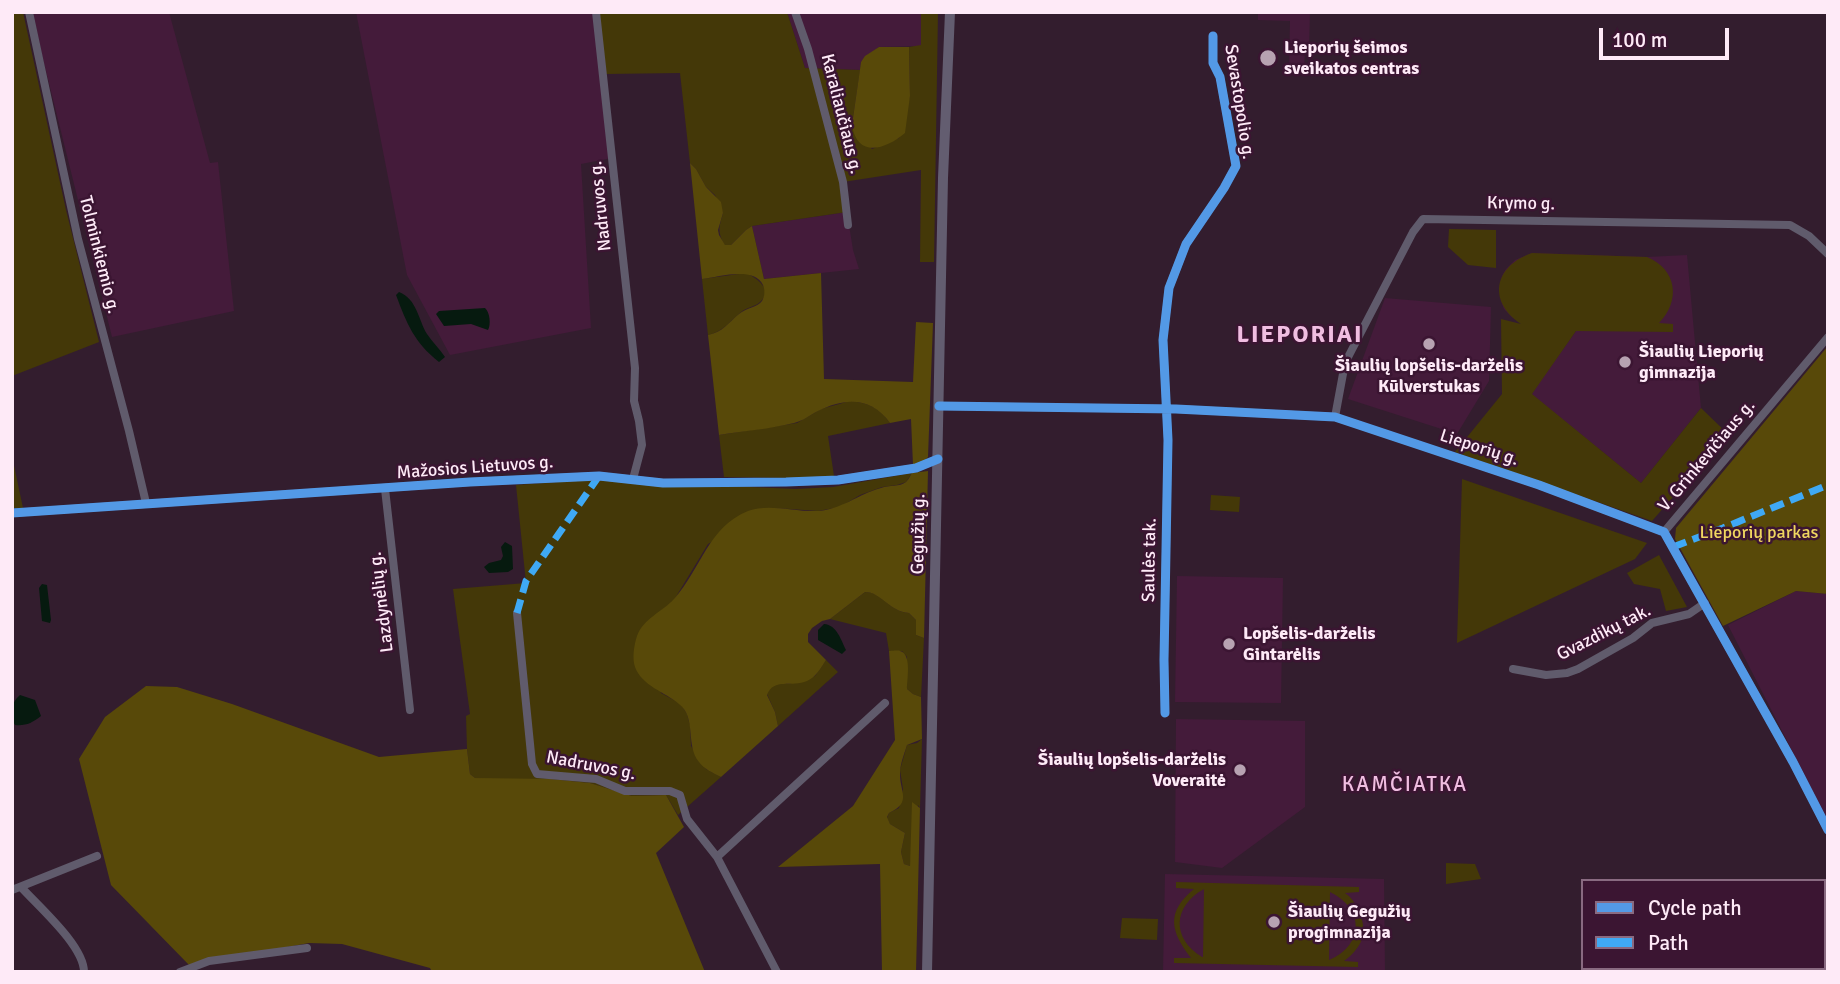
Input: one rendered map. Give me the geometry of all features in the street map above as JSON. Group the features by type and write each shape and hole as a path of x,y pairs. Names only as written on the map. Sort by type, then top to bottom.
{"main road":[{"name":"Gegužių g.","path":"927,972 943,178 950,12"}],"street":[{"name":"Tolminkiemio g.","path":"29,12 72,216 146,503"},
{"name":"Nadruvos g.","path":"596,12 635,368 634,401 642,445 632,479"},
{"name":"Karaliaučiaus g.","path":"795,12 808,49 843,182 848,225"},
{"name":"Sevastopolio g.","path":"1166,409 1163,340 1169,288 1186,244 1236,166 1220,77 1213,63 1213,36"},
{"name":"Krymo g.","path":"1335,417 1345,363 1413,232 1423,219 1790,225 1809,236 1828,254"},
{"name":"V. Grinkevičiaus g.","path":"1664,532 1828,337"},
{"name":"Lieporių g.","path":"939,406 1166,409 1335,417 1539,485 1664,532"},
{"name":"Saulės tak.","path":"1165,713 1166,409"},
{"name":"Mažosios Lietuvos g.","path":"12,513 470,482 599,476 663,483 838,480 916,468 938,459"},
{"name":"Lazdynėlių g.","path":"385,489 410,710"},
{"path":"1664,532 1828,830"},
{"name":"Gvazdikų tak.","path":"1513,669 1546,675 1567,673 1633,638 1652,622 1689,614 1705,603"},
{"name":"Nadruvos g.","path":"517,613 532,764 537,774 596,779 625,790 670,791 680,795 687,820 717,857 777,972"},
{"path":"717,857 885,703"},
{"path":"84,972 84,963 76,948 17,888 97,856"},
{"path":"180,972 209,961 307,948"}],"shaded area":[{"path":"12,12 23,12 66,210 99,342 12,376"},
{"path":"33,12 169,12 210,163 218,162 234,311 112,337"},
{"path":"356,12 596,12 612,158 581,164 591,328 450,355 407,275"},
{"path":"599,12 787,12 805,68 860,70 852,125 872,149 899,138 910,96 909,47 921,45 921,12 938,12 934,262 920,262 921,170 843,182 847,212 752,226 731,245 725,246 720,230 723,213 715,195 706,187 690,163 680,73 605,74"},
{"path":"787,12 921,12 921,46 879,47 861,62 860,70 805,68"},
{"path":"1258,12 1310,12 1309,50 1305,50 1304,71 1289,70 1290,21 1258,20"},
{"path":"847,212 859,269 764,279 752,226"},
{"path":"1449,229 1496,230 1496,268 1468,265 1448,247"},
{"name":"Šiaulių Lieporių gimnazija","path":"1532,253 1647,257 1687,255 1701,408 1641,483 1531,394 1576,331 1513,318 1504,309 1499,287 1502,276 1515,260"},
{"path":"1532,253 1647,257 1657,262 1670,277 1673,296 1671,305 1659,323 1673,324 1673,332 1576,331 1532,394 1641,483 1701,408 1728,434 1652,521 1455,452 1502,394 1501,319 1521,324 1503,305 1499,285 1509,266"},
{"path":"746,273 765,289 764,298 758,304 742,311 722,329 708,335 702,279"},
{"path":"399,292 410,299 427,334 445,357 439,362 412,332 396,295"},
{"name":"Šiaulių lopšelis-darželis Kūlverstukas","path":"1385,298 1491,307 1489,381 1457,434 1348,399"},
{"path":"485,308 489,319 488,330 471,324 444,326 436,314 439,311"},
{"path":"850,401 873,407 890,423 828,436 834,476 724,477 719,435 797,423 821,409"},
{"path":"12,456 23,508 12,508"},
{"path":"912,473 906,482 860,495 840,507 818,511 776,508 708,544 674,600 647,623 661,693 681,704 690,725 691,746 706,769 721,777 678,815 666,795 632,796 590,783 551,779 481,779 470,774 466,716 470,714 453,589 526,583 516,485 589,480 796,489 833,487"},
{"path":"1462,479 1647,543 1635,559 1457,643"},
{"path":"1211,495 1240,497 1239,512 1210,510"},
{"path":"505,542 512,546 513,569 508,572 489,573 484,567 501,560 501,547"},
{"path":"1659,555 1687,607 1666,611 1660,589 1634,584 1627,573"},
{"name":"Lopšelis-darželis Gintarėlis","path":"1177,576 1283,578 1281,703 1175,702"},
{"path":"42,584 47,585 50,623 42,621 39,588"},
{"path":"1796,591 1828,594 1828,821 1728,625"},
{"path":"865,592 876,595 902,612 909,613 916,620 916,635 924,638 921,697 907,689 907,657 902,651 889,651 886,633 830,619"},
{"path":"824,624 832,627 838,634 846,650 842,654 818,640 818,630"},
{"path":"826,660 838,672 778,726 767,694 770,688 777,683 789,684 815,676"},
{"path":"20,695 35,700 41,716 29,723 15,725 12,709"},
{"name":"Šiaulių lopšelis-darželis Voveraitė","path":"1176,719 1305,721 1305,807 1222,868 1175,862"},
{"path":"922,739 920,808 918,805 910,866 904,864 901,852 905,833 890,824 887,818 889,813 899,808 903,789 900,770 907,745"},
{"path":"1446,863 1475,864 1481,879 1446,884"},
{"name":"Šiaulių Gegužių progimnazija","path":"1165,874 1384,879 1385,972 1163,972"},
{"path":"1176,882 1359,887 1359,892 1345,893 1360,913 1362,939 1359,946 1344,961 1358,962 1358,967 1174,963 1174,958 1191,958 1179,939 1174,922 1179,906 1194,889 1176,888","holes":["1204,889 1203,957 1202,957 1185,941 1180,922 1186,904","1330,892 1349,907 1356,926 1349,945 1329,960"]},
{"path":"1122,918 1158,919 1157,940 1120,938"},
{"path":"1828,942 1828,972 1773,972 1826,970"}],"green space":[{"path":"879,47 909,47 910,96 905,133 889,144 873,148 860,143 852,125 861,62"},
{"path":"690,163 706,187 721,202 723,213 718,230 725,245 731,245 752,226 764,279 821,273 824,379 913,382 916,322 933,323 928,457 924,461 913,465 911,419 890,423 875,408 857,402 828,406 794,423 719,435 708,335 722,329 742,312 760,303 764,291 758,279 744,274 702,279"},
{"name":"Lieporių parkas","path":"1828,346 1828,594 1796,591 1723,626 1675,539 1676,528"},
{"path":"928,471 924,638 916,635 916,620 909,613 902,612 876,595 865,592 830,619 812,628 808,634 808,642 826,660 816,675 801,683 774,686 770,690 767,695 778,726 721,777 706,769 692,748 690,724 684,710 638,674 634,656 640,630 674,599 714,538 734,518 748,511 765,508 826,510 884,487 904,484 912,473"},
{"path":"889,651 904,653 908,673 907,689 921,697 922,739 907,745 900,770 903,801 887,817 890,824 905,833 901,852 904,864 910,866 912,802 920,808 916,972 882,972 880,864 778,867 853,806 895,740"},
{"path":"146,686 177,687 379,757 467,749 470,774 475,778 551,779 590,783 632,796 666,795 684,827 656,853 705,972 432,972 430,968 342,944 309,943 189,965 111,885 79,759 105,717"}],"marked path":[{"path":"517,613 526,581 599,476"},
{"path":"1673,547 1828,485"}],"cycle path":[{"path":"1165,713 1168,440 1163,340 1169,288 1186,244 1236,166 1220,77 1213,63 1213,36"},
{"path":"939,406 1176,409 1335,417 1539,485 1664,532 1793,762 1828,830"},
{"path":"12,513 470,482 599,476 663,483 838,480 916,468 938,459"}],"place":[{"name":"Lieporių šeimos sveikatos centras","path":"1268,58"},
{"name":"Šiaulių lopšelis-darželis Kūlverstukas","path":"1429,344"},
{"name":"Šiaulių Lieporių gimnazija","path":"1625,362"},
{"name":"Lopšelis-darželis Gintarėlis","path":"1229,644"},
{"name":"Šiaulių lopšelis-darželis Voveraitė","path":"1240,770"},
{"name":"Šiaulių Gegužių progimnazija","path":"1274,922"}],"district":[{"name":"LIEPORIAI","path":"1300,336"},
{"name":"KAMČIATKA","path":"1405,785"}]}
